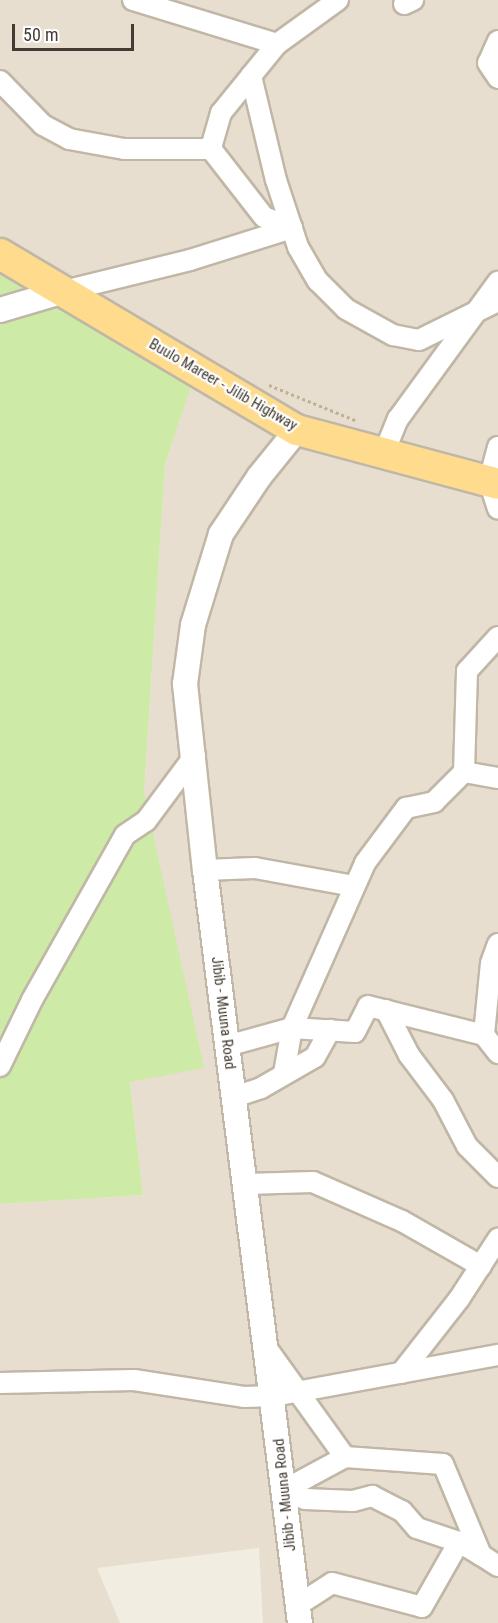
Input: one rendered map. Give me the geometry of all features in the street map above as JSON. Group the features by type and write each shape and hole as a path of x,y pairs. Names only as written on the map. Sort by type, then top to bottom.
{"main road":[{"name":"Buulo Mareer - Jilib Highway","path":"0,254 297,430 493,482"}],"street":[{"path":"134,0 276,44"},
{"path":"211,149 221,113 276,44 338,0"},
{"path":"498,41 488,63 498,78"},
{"path":"251,76 298,247 318,281 346,309 393,335 419,340 489,305"},
{"path":"0,81 43,125 69,139 124,149 211,149"},
{"path":"211,149 264,217 292,228"},
{"path":"0,310 64,291 190,260 292,228"},
{"path":"384,453 398,419 489,305 498,282"},
{"name":"Jibib - Muuna Road","path":"297,430 259,477 217,545 193,625 185,684 195,755 205,870 274,1396 299,1614"},
{"path":"498,447 493,482 498,509"},
{"path":"284,1073 292,1028 365,862 406,808 434,802 464,772 467,671 498,638"},
{"path":"0,1066 32,1000 125,835 146,821 195,755"},
{"path":"464,772 498,778"},
{"path":"205,870 255,868 354,886"},
{"path":"484,1035 490,963 498,944"},
{"path":"227,1046 292,1028 355,1032 368,1006 484,1035 498,1053"},
{"path":"386,1010 409,1055 443,1100 467,1146 498,1177"},
{"path":"234,1097 261,1088 315,1057 330,1030"},
{"path":"245,1184 314,1182 402,1221 481,1266"},
{"path":"401,1373 498,1241"},
{"path":"268,1350 301,1392 345,1457"},
{"path":"0,1383 134,1380 244,1397 274,1396 498,1355"},
{"path":"284,1491 345,1457 443,1464 481,1554"},
{"path":"284,1491 305,1499 353,1501 372,1496 402,1511 417,1528 459,1542 498,1566"},
{"path":"299,1614 332,1582 422,1607 459,1542"}],"path":[{"path":"267,384 366,424"}],"shaded area":[{"path":"0,0 498,0 498,1623 263,1623 259,1548 97,1568 120,1623 0,1623 0,1204 143,1195 130,1081 203,1068 144,792 165,464 200,357 0,242"}],"green space":[{"path":"0,269 192,383 165,464 144,792 204,1068 130,1082 143,1195 0,1204"}]}
